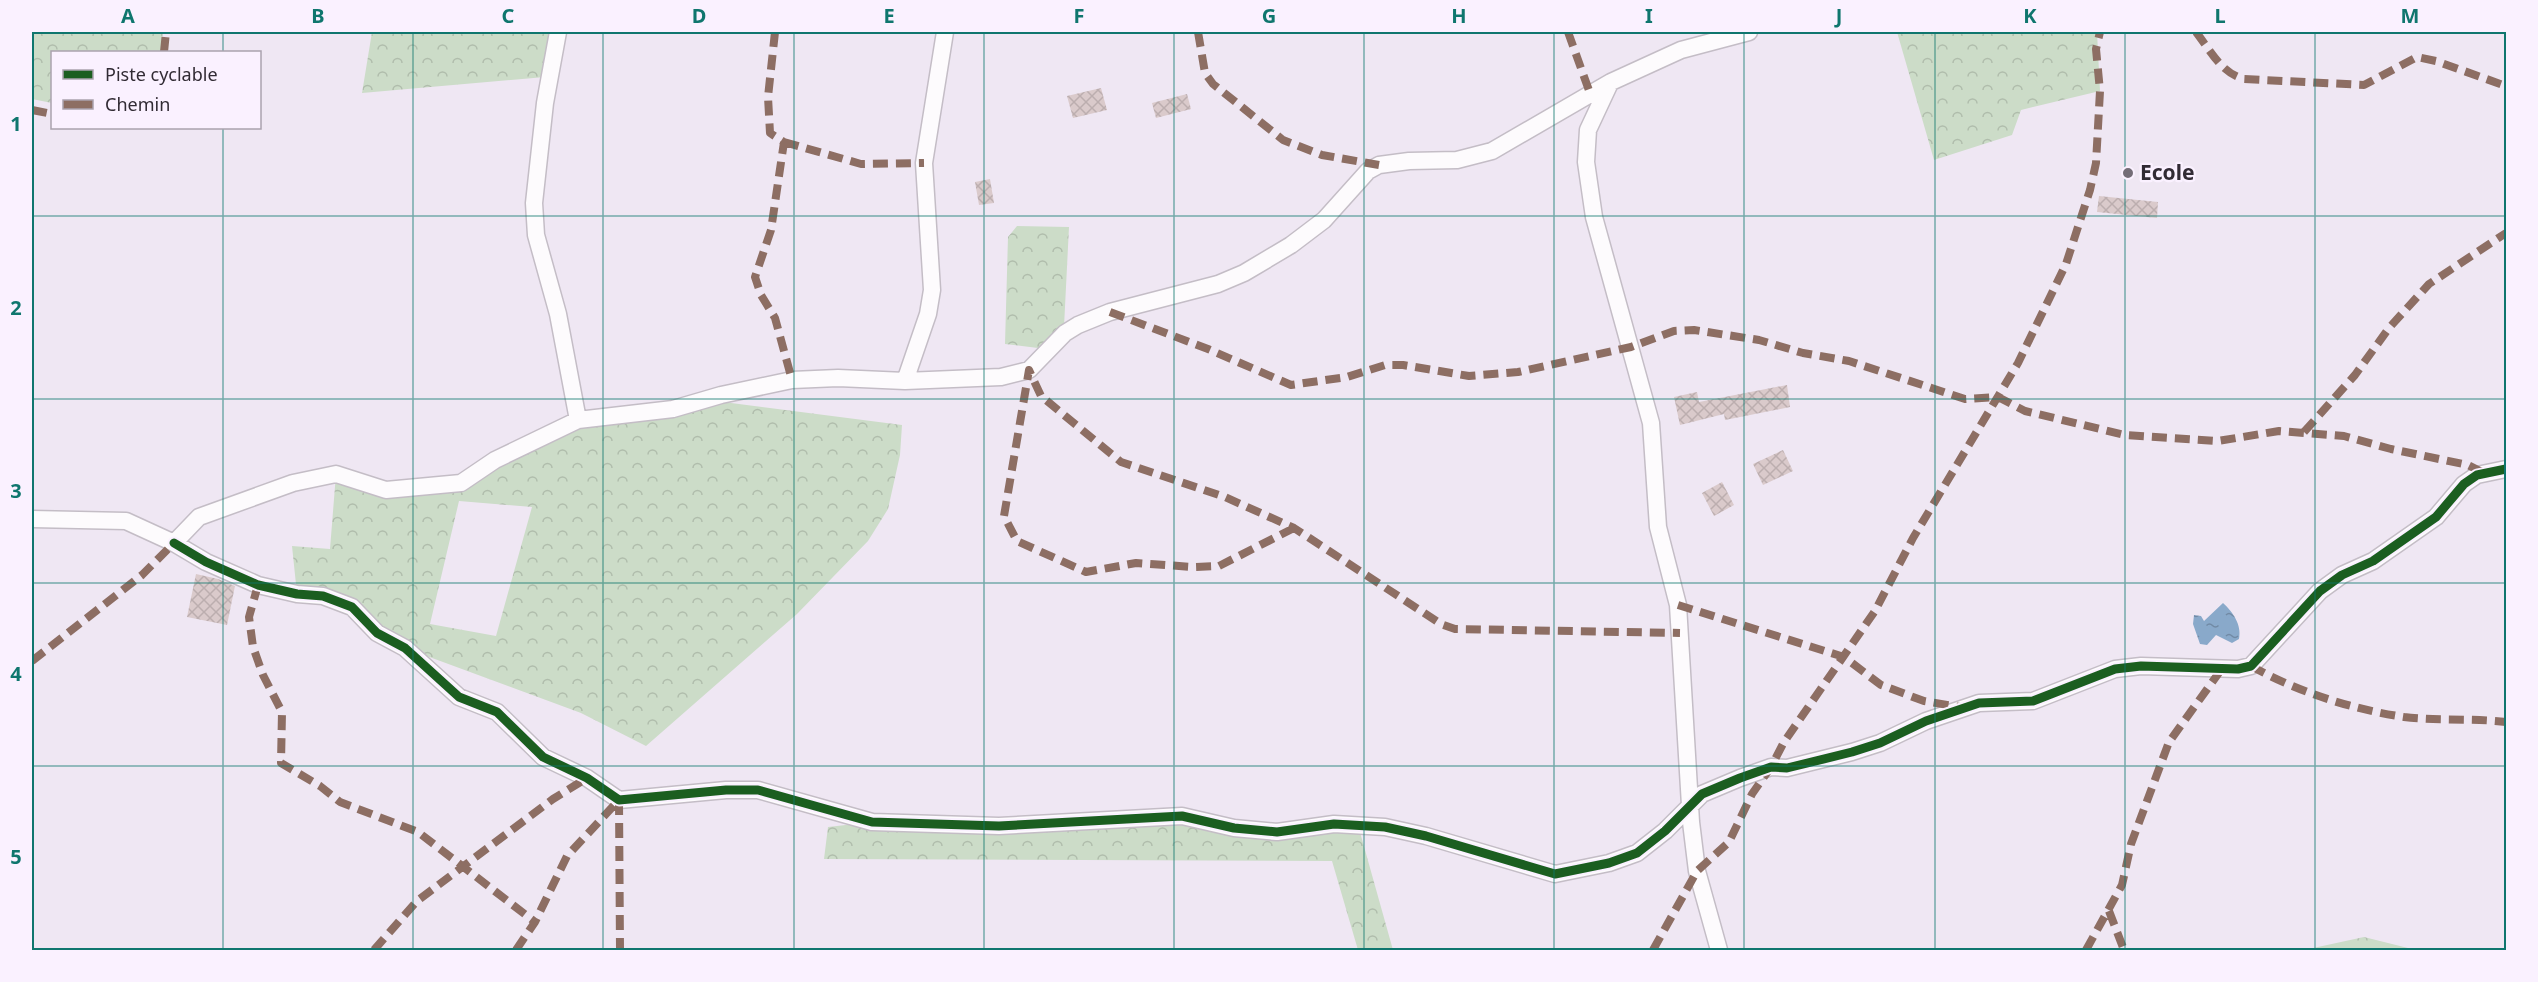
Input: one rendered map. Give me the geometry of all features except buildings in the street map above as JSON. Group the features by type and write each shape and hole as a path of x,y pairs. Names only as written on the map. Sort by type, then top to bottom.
{"street":[{"path":"558,32 545,104 534,203 536,235 558,314 578,420"},
{"path":"905,381 928,314 932,290 924,163 945,32"},
{"path":"174,543 199,517 293,483 325,476 336,474 386,490 461,483 495,460 578,420 673,409 721,395 792,380 838,378 905,381 1001,377 1029,370 1065,333 1078,325 1110,312 1207,287 1244,273 1291,245 1324,220 1368,171 1379,165 1409,161 1457,160 1492,151 1611,82 1681,50 1749,32"},
{"path":"1611,82 1588,130 1586,162 1594,217 1651,423 1658,527 1678,605 1690,805 1697,871 1719,951"},
{"path":"32,519 126,521 174,543 206,562 258,585 297,594 323,596 352,608 377,633 405,648 459,697 497,712 543,757 587,778 619,800 726,790 758,790 872,822 999,826 1182,816 1234,828 1277,832 1334,824 1385,826 1555,874 1609,863 1637,853 1665,831 1702,794 1771,767 1786,768 1861,749 1926,721 1978,704 2033,701 2115,669 2141,666 2238,669 2251,666 2320,591 2342,575 2373,561 2436,518 2464,484 2477,475 2506,469"}],"green space":[{"path":"32,32 163,32 161,51 51,51 51,103 32,99"},
{"path":"372,32 553,32 545,77 362,93"},
{"path":"1897,32 2097,32 2100,91 2021,110 2012,135 1934,160"},
{"path":"1017,226 1069,227 1064,327 1038,348 1005,344 1008,237"},
{"path":"708,400 902,425 900,455 888,509 868,541 797,614 646,746 581,713 405,648 352,607 297,594 292,546 330,549 336,474 386,490 461,483 568,423","holes":["459,501 532,507 496,636 430,624"]},
{"path":"1182,816 1234,828 1358,825 1393,950 1358,950 1332,861 824,859 828,827 872,822"},
{"path":"2364,937 2416,950 2304,950"}],"water":[{"path":"2223,603 2236,619 2239,639 2232,643 2216,635 2207,645 2200,644 2193,624 2194,615 2201,616 2204,621"}],"marked path":[{"path":"164,51 166,32"},
{"path":"775,32 768,97 770,133 784,142 771,230 755,277 761,295 775,318 792,380"},
{"path":"1198,32 1205,73 1213,84 1283,140 1322,155 1379,165"},
{"path":"1568,32 1591,96"},
{"path":"1653,950 1697,871 1729,842 1752,794 1771,767 1784,742 1875,611 1913,538 2018,363 2066,264 2090,190 2096,163 2100,91 2096,49 2100,32"},
{"path":"2196,32 2222,66 2244,79 2364,85 2417,57 2436,61 2506,86"},
{"path":"32,110 51,114"},
{"path":"784,142 861,164 924,163"},
{"path":"2304,432 2355,375 2389,328 2429,284 2506,233"},
{"path":"1110,312 1208,349 1291,385 1347,377 1385,365 1403,365 1469,376 1518,372 1631,347 1674,331 1694,330 1759,340 1803,353 1849,361 1965,399 1998,397 2025,411 2125,435 2218,441 2279,431 2344,436 2391,449 2468,465 2484,473"},
{"path":"1294,528 1219,566 1193,567 1136,563 1086,572 1017,541 1004,516 1029,370 1041,396 1121,462 1225,497 1294,528 1441,624 1455,629 1680,633"},
{"path":"32,661 142,575 174,543"},
{"path":"258,585 249,617 253,647 263,675 282,712 281,763 320,786 340,802 418,832 535,922"},
{"path":"1678,605 1844,657 1881,685 1924,701 1960,707"},
{"path":"2251,666 2287,684 2364,709 2404,717 2506,722"},
{"path":"2086,950 2122,885 2131,844 2169,742 2223,667"},
{"path":"374,950 417,901 553,799 587,778"},
{"path":"619,800 620,950"},
{"path":"516,950 535,922 567,856 619,800"},
{"path":"2109,911 2124,950"}],"cycle path":[{"path":"174,543 206,562 258,585 297,594 323,596 352,607 377,633 405,648 459,697 497,712 543,757 587,778 619,800 726,790 758,790 872,822 999,826 1182,816 1234,828 1277,832 1334,824 1385,827 1426,836 1555,874 1609,863 1637,853 1665,831 1702,794 1740,778 1771,767 1787,768 1852,752 1880,743 1926,721 1979,703 2033,701 2115,669 2141,666 2238,669 2251,666 2320,591 2342,575 2373,561 2436,517 2464,484 2477,475 2506,469"}],"place":[{"name":"Ecole","path":"2128,173"}]}
